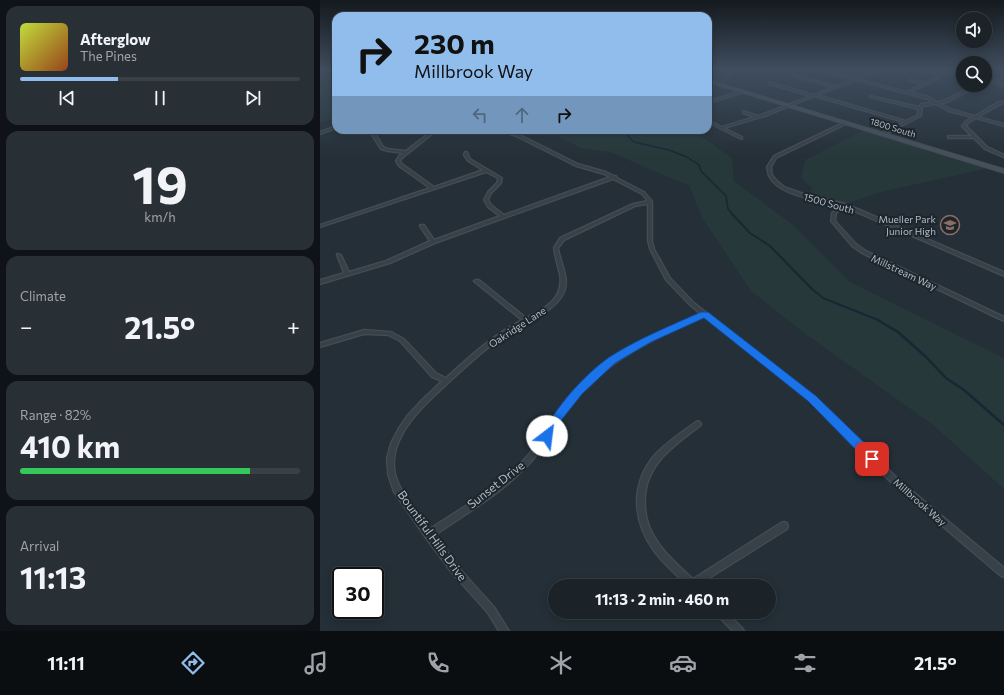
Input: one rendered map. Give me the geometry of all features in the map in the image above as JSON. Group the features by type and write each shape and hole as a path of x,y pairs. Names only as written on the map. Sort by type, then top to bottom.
{"main road":[{"name":"1800 South","path":"765,98 1004,171"}],"street":[{"path":"721,128 759,118 808,98"},
{"path":"823,98 907,122"},
{"path":"877,98 920,108 927,103 947,101 952,98"},
{"path":"929,98 938,102 949,110 1004,125"},
{"path":"1004,102 998,104 964,125 966,129 988,149 1004,156"},
{"path":"884,134 920,115 920,108"},
{"path":"744,112 759,118"},
{"path":"712,123 741,138"},
{"name":"1500 South","path":"846,123 779,155 770,164 769,174 775,182 788,190 804,196 845,205 1004,274"},
{"path":"320,133 332,128"},
{"path":"374,134 382,148 407,152"},
{"path":"430,134 399,158 399,164 433,188"},
{"path":"513,134 577,165 601,171 615,177 641,191 650,202"},
{"path":"949,137 974,137"},
{"path":"466,153 469,160 498,176 500,179 499,183 489,194 486,200 489,206 503,216"},
{"path":"320,226 487,170"},
{"path":"320,282 388,262 433,242 615,177"},
{"name":"Millbrook Way","path":"650,202 650,241 659,265 679,292 704,314 812,399 896,482 1004,573"},
{"name":"Oakridge Lane","path":"447,381 486,347 525,320 550,306 561,293 563,279 556,248 562,238 634,205 650,202"},
{"name":"Millstream Way","path":"845,205 834,213 833,221 858,248 1004,319"},
{"path":"422,226 433,242"},
{"path":"339,254 347,274"},
{"path":"477,281 525,320"},
{"name":"Sunset Drive","path":"429,535 502,484 522,467 540,446 565,407 586,383 602,368 635,347 704,314"},
{"path":"320,345 364,332 390,333 402,340 434,375 447,381"},
{"name":"Bountiful Hills Drive","path":"447,381 414,411 405,423 395,442 391,462 393,479 397,490 429,535 456,571 491,610 504,631"},
{"path":"687,579 663,556 650,539 642,516 641,494 647,472 652,463 666,448 698,424"},
{"path":"702,579 784,526"},
{"path":"727,619 739,631"}],"shaded area":[{"path":"320,98 332,98 332,119 320,122"},
{"path":"865,130 989,168 881,192 846,204 807,195 813,189 801,178 805,160"},
{"path":"557,134 698,134 732,158 734,181 792,224 850,282 1004,358 1004,489 933,425 804,333 751,291 703,219 689,186 610,152 581,148 561,138"}],"waterway":[{"path":"626,134 634,142 669,150 687,157 699,165 701,171 726,196 728,209 733,215"},
{"path":"732,214 750,233 770,246 812,289 823,298 877,320"},
{"path":"877,320 898,332 926,357 946,378 964,390 1004,425"}],"place":[{"name":"Mueller Park Junior High","path":"950,225"}],"route":[{"path":"547,436 565,407 578,391 602,368 648,340 704,314 812,399 872,459"}]}
